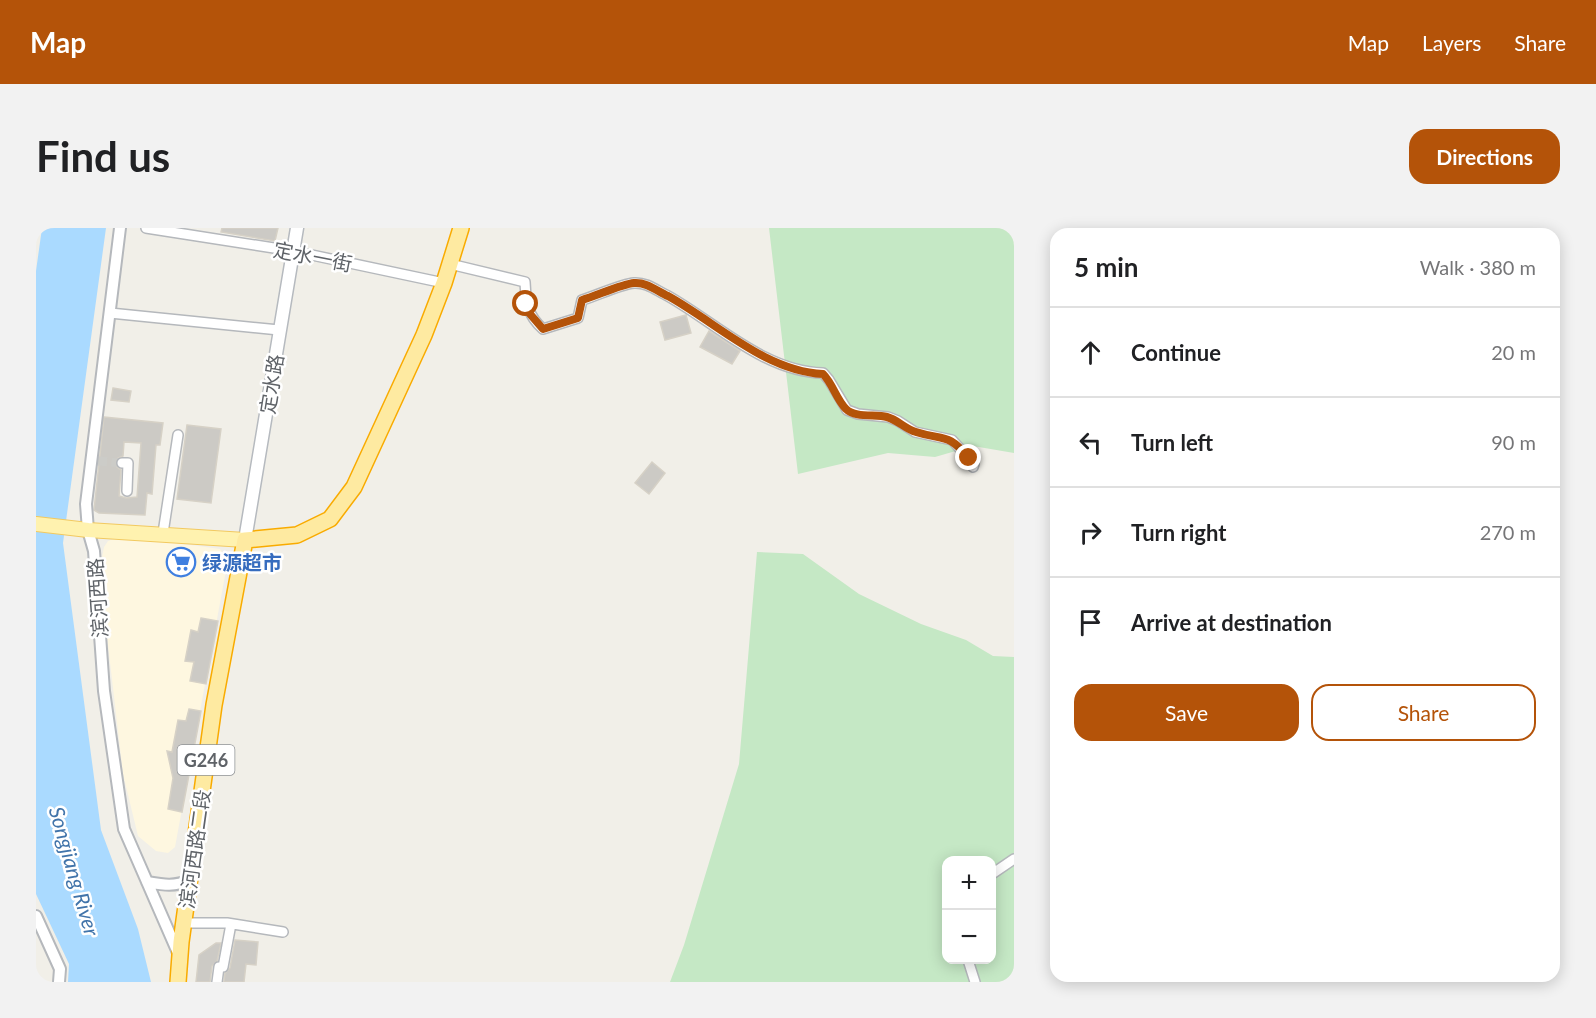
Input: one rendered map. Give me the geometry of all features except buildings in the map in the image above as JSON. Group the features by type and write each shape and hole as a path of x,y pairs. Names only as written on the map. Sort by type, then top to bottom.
{"highway":[{"path":"245,540 297,535 330,519 354,487 401,386 444,283 461,228"},
{"name":"滨河西路二段","path":"178,982 214,705 245,540"}],"main road":[{"name":"定水路","path":"245,540 297,228"},
{"path":"36,524 88,530 245,540"}],"street":[{"name":"滨河西路","path":"120,228 95,460 86,504 88,530 94,551 104,691 124,829 180,957"},
{"name":"定水一街","path":"146,228 293,251 444,283"},
{"path":"450,264 525,282 526,304 530,314 543,329 578,318 582,300 633,283 646,284 690,308 744,345 775,361 810,373 823,374 830,380 847,410 858,414 888,417 915,432 952,440 974,464 973,467"},
{"path":"110,313 279,330"},
{"path":"163,533 178,435"},
{"path":"122,463 128,464 127,490"},
{"path":"996,871 1014,859"},
{"path":"147,882 169,886 190,880"},
{"path":"36,916 60,969 58,982"},
{"path":"184,922 231,924 283,933"},
{"path":"217,982 219,967 223,967 231,924"},
{"path":"969,964 975,982"}],"shaded area":[{"path":"114,539 168,542 220,549 227,565 175,847 168,853 156,851 138,836 123,774 103,602 101,563 104,547 108,541"}],"green space":[{"path":"769,228 1014,228 1014,453 973,446 935,457 888,453 798,474"},
{"path":"757,552 803,554 859,594 921,624 966,640 993,656 1014,657 1014,982 670,982 684,945 739,764"}],"water":[{"name":"Songjiang River","path":"42,228 106,228 63,543 101,830 138,929 151,982 68,982 69,964 36,894 36,271"}],"tunnel":[{"path":"98,461 122,463"}],"place":[{"name":"绿源超市","path":"181,562"}],"route":[{"path":"526,304 530,314 543,329 578,318 582,300 633,283 646,284 690,308 744,345 775,361 810,373 823,374 830,380 847,410 858,414 888,417 915,432 952,440 969,458"}]}
